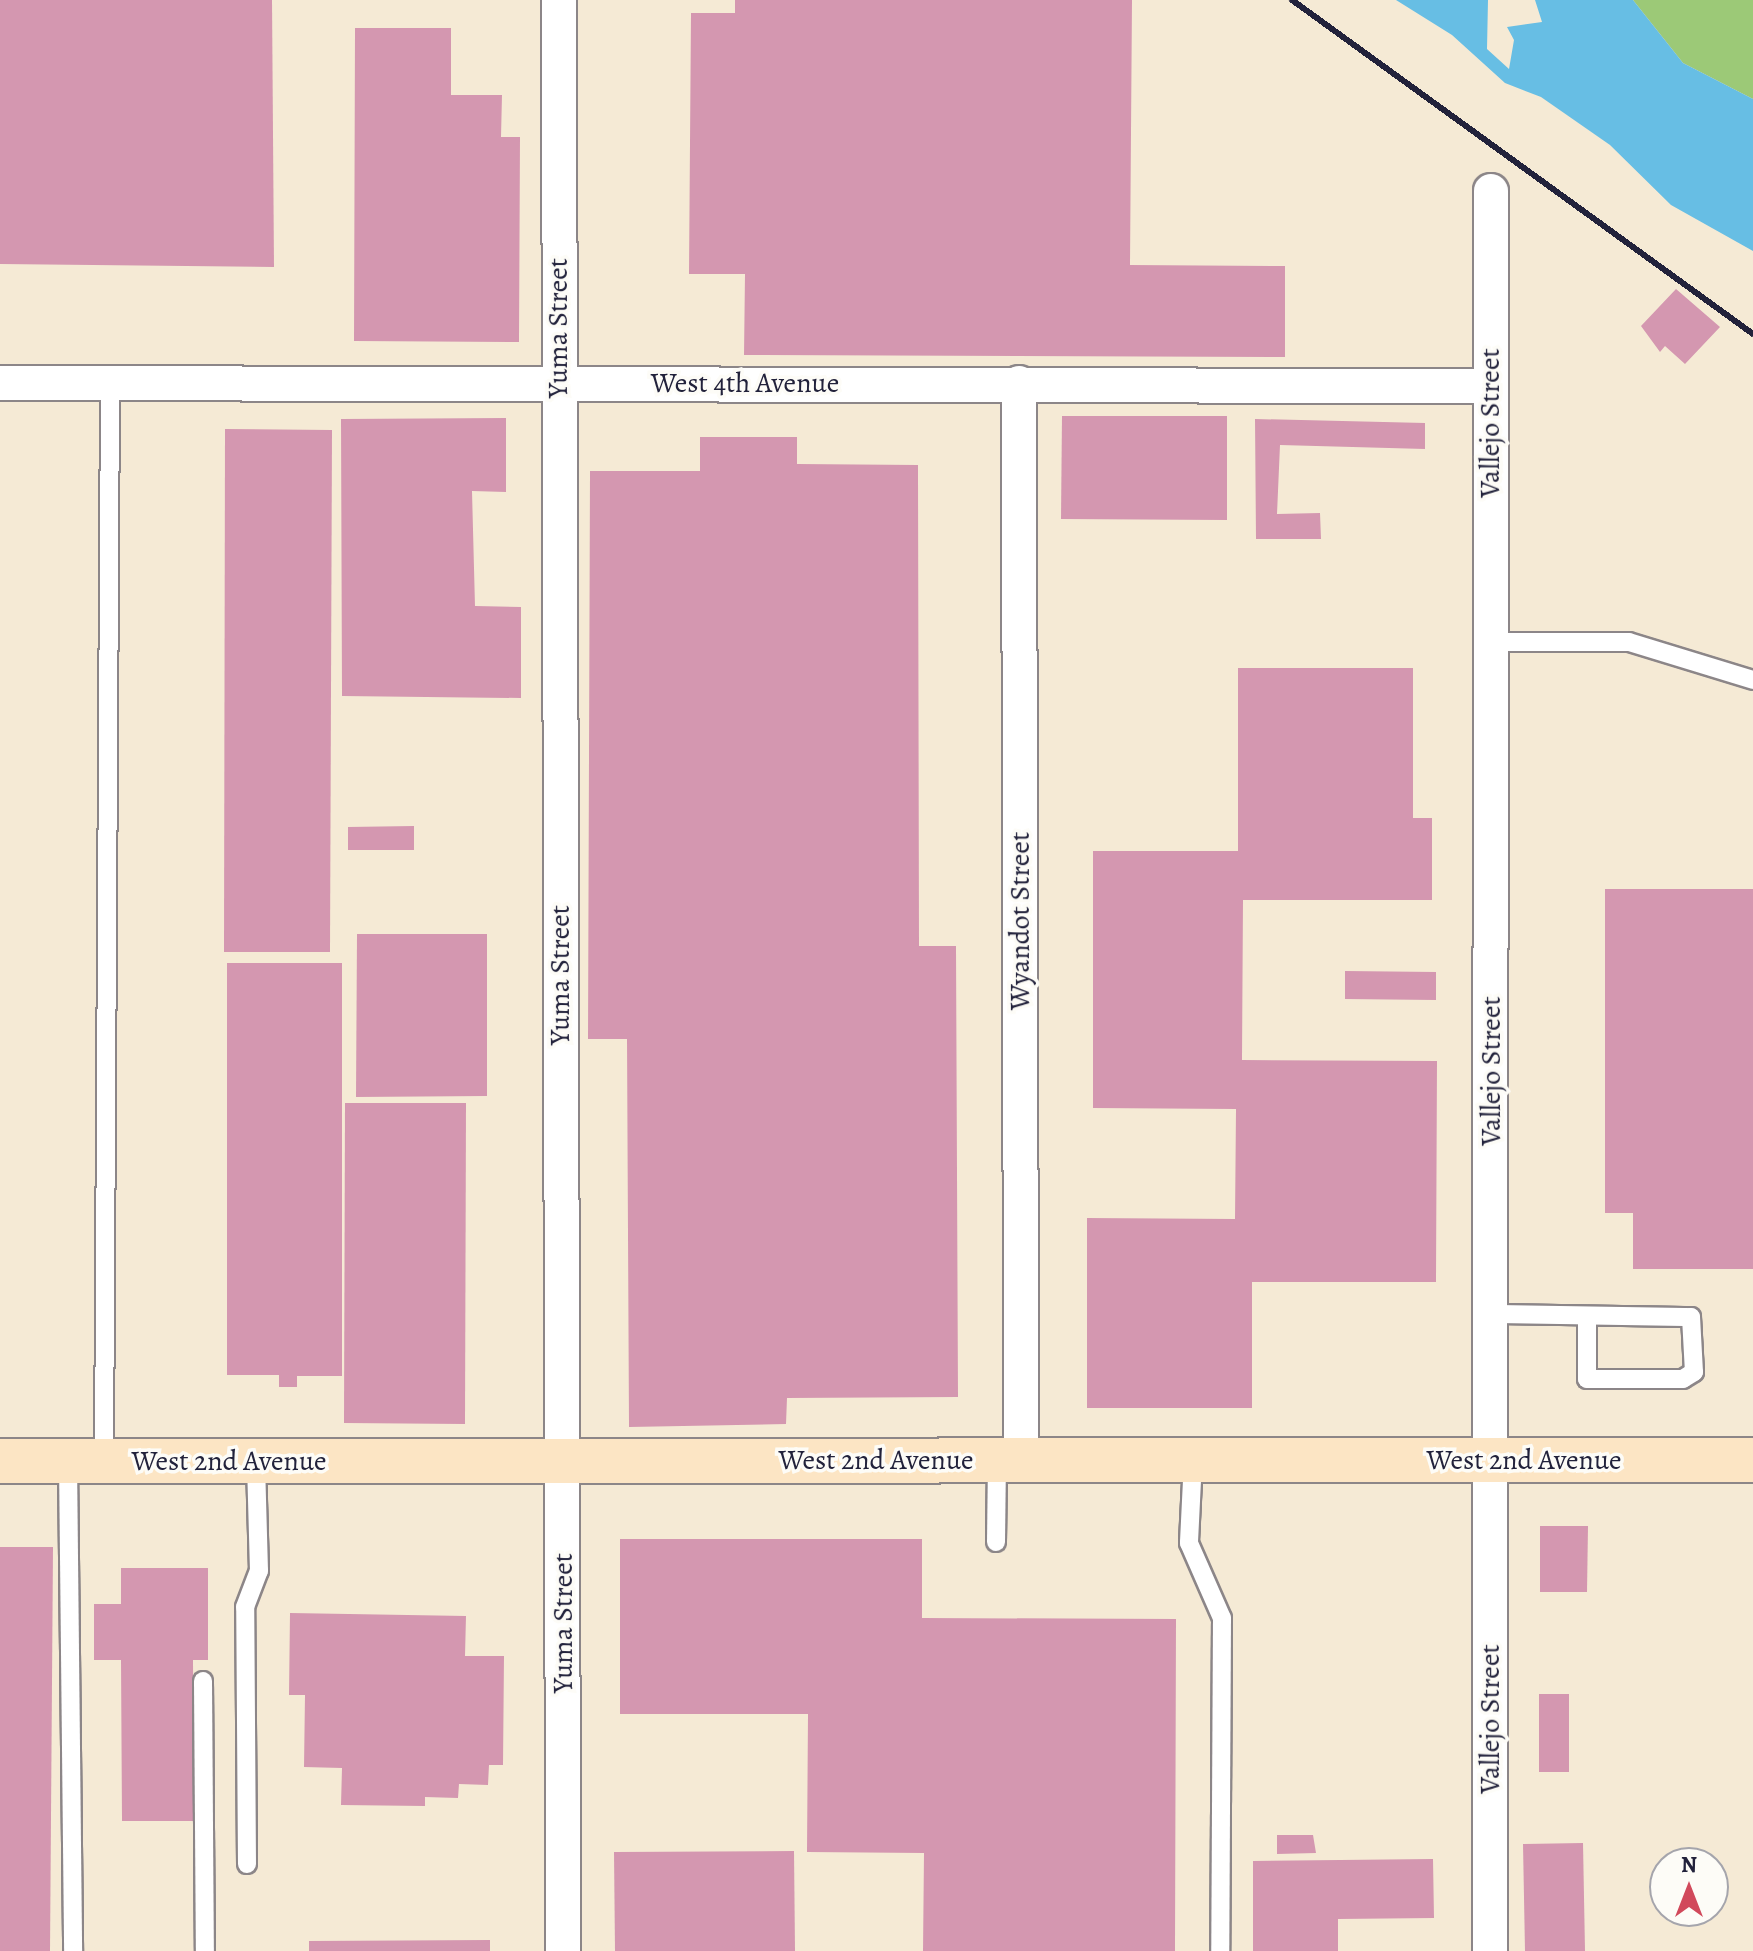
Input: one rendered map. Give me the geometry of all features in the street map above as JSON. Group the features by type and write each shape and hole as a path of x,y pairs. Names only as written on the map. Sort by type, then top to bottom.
{"street":[{"name":"Yuma Street","path":"559,0 563,1951"},
{"name":"Vallejo Street","path":"1490,1951 1491,191"},
{"name":"West 4th Avenue","path":"0,383 1490,386"},
{"name":"Wyandot Street","path":"1009,1460 1019,383"},
{"name":"West 2nd Avenue","path":"0,1461 1753,1460"}],"lane":[{"path":"73,1951 110,383"},
{"path":"1490,642 1629,642 1753,680"},
{"path":"1491,1314 1691,1317 1694,1372 1683,1379 1587,1379 1587,1316"},
{"path":"996,1542 1009,1460"},
{"path":"1193,1460 1189,1543 1222,1618 1220,1951"},
{"path":"247,1864 245,1607 259,1571 256,1461"},
{"path":"203,1681 205,1951"}],"green space":[{"path":"1633,0 1753,0 1753,99 1683,63"}],"water":[{"path":"1396,0 1488,0 1487,49 1509,69 1514,40 1507,27 1542,22 1535,0 1633,0 1683,63 1753,99 1753,251 1671,205 1610,145 1541,97 1505,83 1452,35"}],"building":[{"path":"0,0 272,0 274,267 0,264"},
{"path":"735,0 1132,0 1130,265 1285,266 1285,357 744,355 745,274 689,274 691,13 735,13"},
{"path":"355,28 451,28 451,95 502,95 501,137 520,137 519,342 354,341"},
{"path":"1676,289 1720,327 1685,364 1665,346 1660,352 1641,326"},
{"path":"1062,416 1227,416 1227,520 1061,519"},
{"path":"506,418 506,492 472,491 475,606 521,607 521,698 342,696 341,419"},
{"path":"1255,419 1425,423 1425,449 1280,445 1277,514 1320,513 1321,539 1256,539"},
{"path":"225,429 332,430 330,952 224,952"},
{"path":"700,437 797,437 797,464 918,465 919,946 956,946 958,1397 787,1398 786,1424 629,1427 627,1039 588,1039 590,471 700,471"},
{"path":"1238,668 1413,668 1413,818 1432,818 1432,900 1243,900 1242,1060 1437,1061 1436,1282 1252,1282 1252,1408 1087,1408 1087,1218 1235,1219 1236,1109 1093,1108 1093,851 1238,851"},
{"path":"414,826 414,850 348,850 348,827"},
{"path":"1605,889 1753,889 1753,1269 1633,1269 1633,1213 1605,1213"},
{"path":"357,934 487,934 487,1096 356,1097"},
{"path":"227,963 342,963 342,1376 297,1376 297,1387 279,1387 279,1375 227,1375"},
{"path":"1345,971 1436,972 1436,1000 1345,999"},
{"path":"345,1103 466,1103 465,1424 344,1423"},
{"path":"1540,1526 1588,1526 1587,1592 1540,1592"},
{"path":"620,1539 922,1539 922,1618 1176,1619 1175,1951 923,1951 924,1853 807,1852 808,1714 620,1714"},
{"path":"0,1547 53,1547 50,1951 0,1951"},
{"path":"121,1568 208,1568 208,1660 193,1660 194,1821 122,1821 121,1660 94,1660 94,1604 121,1604"},
{"path":"290,1613 466,1616 465,1656 504,1656 503,1765 489,1765 488,1785 459,1784 458,1798 425,1797 425,1806 341,1805 342,1768 304,1767 305,1695 289,1695"},
{"path":"1539,1694 1569,1694 1569,1772 1539,1772"},
{"path":"1277,1835 1313,1835 1316,1853 1277,1854"},
{"path":"1583,1843 1585,1951 1525,1951 1523,1844"},
{"path":"794,1851 795,1951 615,1951 614,1852"},
{"path":"1433,1859 1434,1918 1338,1919 1338,1951 1253,1951 1253,1861"},
{"path":"490,1940 490,1951 309,1951 309,1941"}],"railway":[{"path":"1292,0 1753,334"}]}
